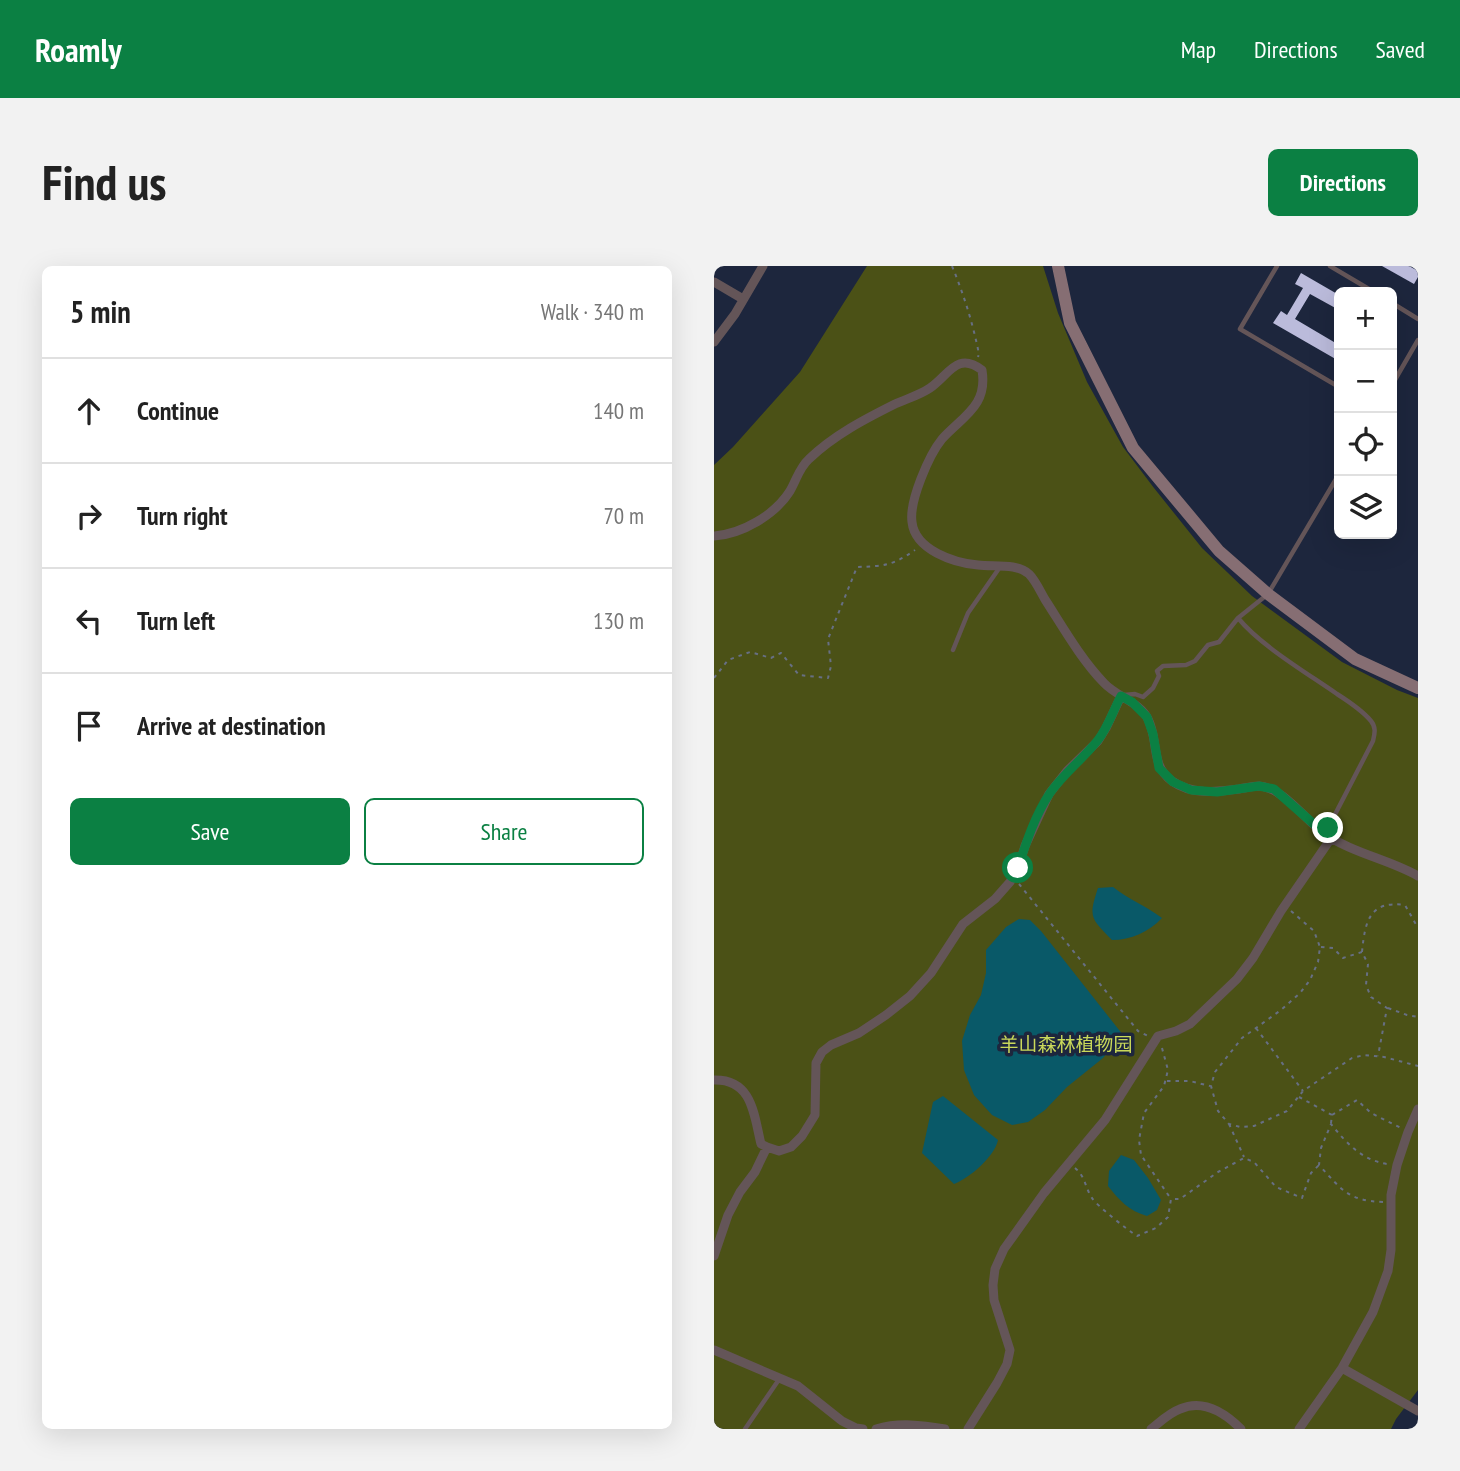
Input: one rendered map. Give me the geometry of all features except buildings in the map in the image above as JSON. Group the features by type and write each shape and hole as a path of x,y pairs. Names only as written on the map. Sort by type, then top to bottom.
{"street":[{"path":"714,342 718,327 744,299 763,266"},
{"path":"1058,266 1070,323 1133,448 1219,551 1268,594 1354,659 1418,688"},
{"path":"714,282 744,299"},
{"path":"714,536 738,531 782,502 808,459 857,423 929,389 955,365 966,362 975,364 982,370 984,379 980,397 970,414 942,439 930,457 912,510 912,524 924,544 948,559 976,565 1015,568 1029,574 1078,650 1103,682 1115,693 1132,702 1147,717 1159,768 1173,782 1191,790 1217,792 1259,786 1274,789 1324,833 1350,848 1418,876"},
{"path":"714,1080 734,1084 747,1095 754,1108 761,1143 779,1151 791,1147 816,1115 816,1063 822,1052 886,1016 910,996 931,973 963,924 995,899 1018,868 1049,794 1098,741 1121,696"},
{"path":"968,1429 1007,1364 1010,1350 994,1300 993,1285 995,1269 1004,1249 1044,1193 1105,1121 1157,1038 1190,1024 1237,979 1332,837"},
{"path":"1299,1429 1342,1368 1373,1312 1388,1271 1391,1202 1397,1165 1418,1109"},
{"path":"714,1256 728,1214 755,1172 767,1147"},
{"path":"714,1350 798,1386 842,1420 863,1429"},
{"path":"1342,1368 1418,1411"},
{"path":"1151,1429 1182,1408 1199,1406 1215,1409 1228,1416 1241,1429"},
{"path":"876,1429 904,1424 945,1429"}],"lane":[{"path":"1277,266 1240,328 1334,384"},
{"path":"1330,266 1366,287"},
{"path":"1397,306 1418,319"},
{"path":"1397,376 1418,340"},
{"path":"1121,696 1135,694 1143,697 1148,694 1159,676 1157,671 1163,666 1186,665 1195,661 1208,645 1219,642 1238,618 1268,594 1338,476"},
{"path":"953,650 968,613 1001,566"},
{"path":"1238,618 1267,645 1372,721 1375,730 1373,741 1328,828 1332,837"},
{"path":"746,1429 780,1378"}],"path":[{"path":"952,266 964,294 975,335 979,354 975,364"},
{"path":"714,678 728,660 750,652 771,658 781,653 799,676 828,678 831,666 828,639 857,566 881,566 897,562 924,544"},
{"path":"1012,878 1138,1031 1157,1038 1168,1070 1164,1086 1144,1113 1139,1140 1141,1155 1171,1199 1168,1217 1156,1228 1137,1236 1092,1199 1081,1173 1069,1164"},
{"path":"1418,928 1405,905 1392,903 1377,908 1368,918 1362,952 1368,964 1366,985 1371,997 1387,1008 1407,1016 1418,1017"},
{"path":"1285,906 1314,931 1320,947 1318,962 1310,980 1300,993 1242,1038 1215,1072 1211,1086 1218,1111 1229,1124 1244,1158 1254,1162 1276,1187 1302,1198 1311,1173 1319,1165 1321,1148 1331,1125 1332,1115"},
{"path":"1320,947 1333,948 1343,958 1362,952"},
{"path":"1378,1056 1387,1008"},
{"path":"1255,1027 1303,1091"},
{"path":"1229,1124 1240,1127 1254,1126 1287,1111 1303,1091 1352,1058 1378,1056 1418,1066"},
{"path":"1166,1080 1190,1081 1211,1086"},
{"path":"1299,1097 1332,1115"},
{"path":"1332,1115 1357,1100 1371,1112 1408,1132"},
{"path":"1331,1125 1365,1158 1397,1165"},
{"path":"1171,1199 1180,1199 1218,1172 1244,1158"},
{"path":"1319,1165 1347,1194 1366,1201 1391,1202"}],"green space":[{"name":"羊山森林植物园","path":"867,266 1043,266 1058,313 1087,382 1123,447 1202,548 1252,596 1342,662 1418,698 1418,1390 1391,1429 714,1429 714,465 800,372"}],"shaded area":[{"path":"1113,887 1162,918 1139,934 1112,940 1096,922 1092,912 1098,888"},
{"path":"1019,919 1030,920 1041,931 1123,1035 1103,1058 1067,1087 1045,1110 1028,1122 1012,1125 992,1115 974,1095 964,1070 962,1041 970,1015 981,995 986,973 986,950 1006,927"},
{"path":"943,1096 998,1140 981,1166 954,1184 922,1153 933,1102"},
{"path":"1121,1155 1134,1160 1161,1200 1157,1210 1147,1216 1125,1204 1108,1186 1109,1171"}],"route":[{"path":"1018,868 1049,794 1098,741 1121,696 1132,702 1147,717 1159,768 1173,782 1191,790 1217,792 1259,786 1274,789 1332,837 1328,828"}]}
